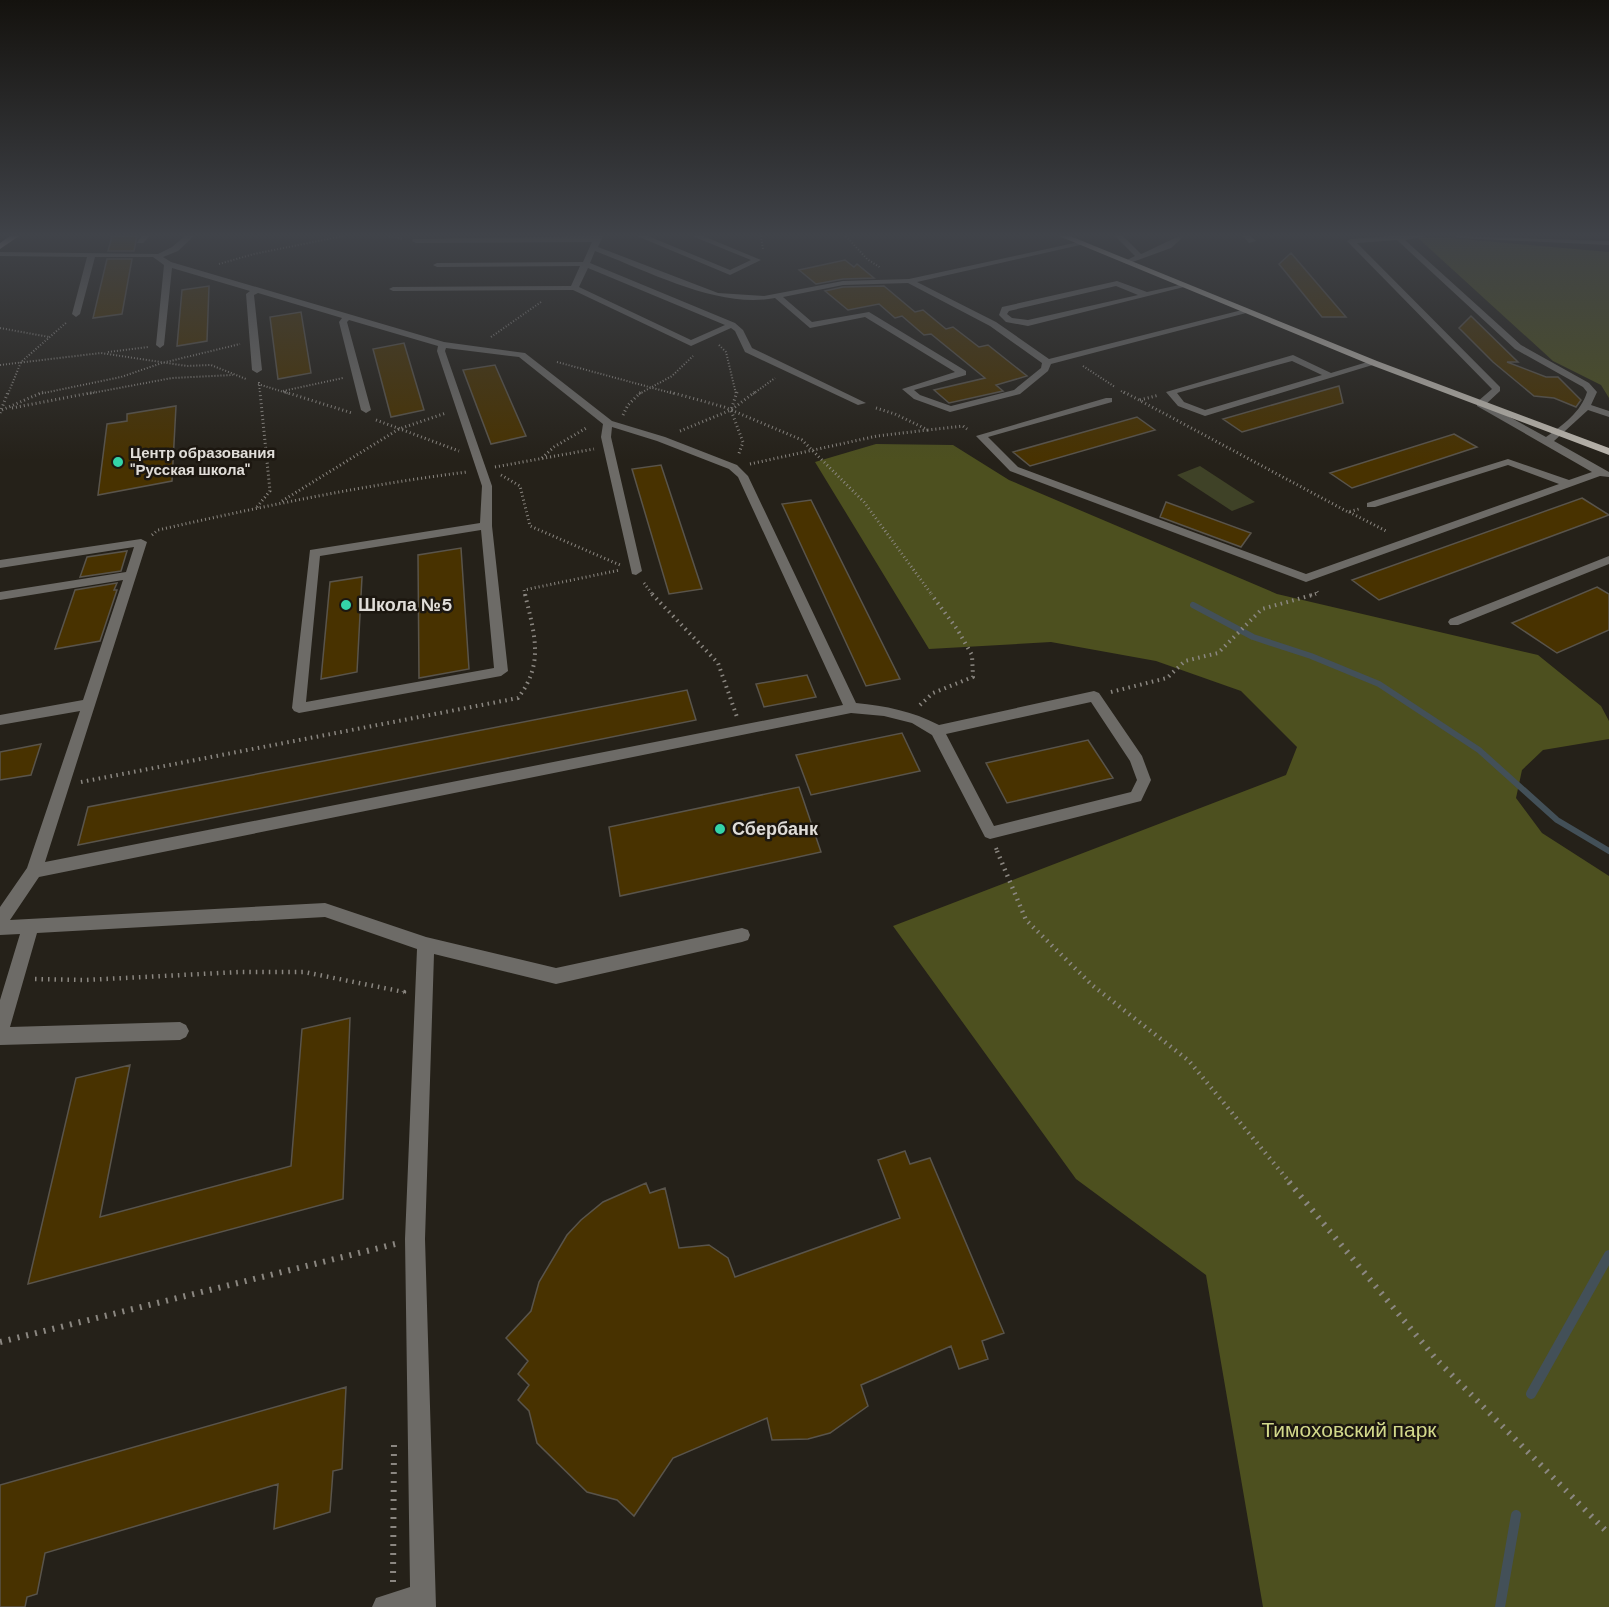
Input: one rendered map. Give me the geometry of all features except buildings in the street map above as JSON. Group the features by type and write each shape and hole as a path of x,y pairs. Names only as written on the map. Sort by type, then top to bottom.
{"main road":[{"path":"1246,312 1609,452"}],"street":[{"path":"160,345 163,311"},
{"path":"251,311 256,370"},
{"path":"330,311 443,345 522,355 608,423 660,439 734,468 743,476 851,708"},
{"path":"623,311 691,343 732,325"},
{"path":"698,311 739,330 748,350 861,403"},
{"path":"794,311 810,325 866,314 963,374 907,388 917,397 950,410 1017,392 1044,369 1047,362"},
{"path":"968,311 993,324 1047,362 1246,312"},
{"path":"1004,311 1003,315 1009,320 1029,323 1079,311"},
{"path":"1420,311 1497,389 1480,404 1605,474"},
{"path":"1481,311 1518,347 1586,386 1592,392 1591,399 1570,425 1549,440 1548,444"},
{"path":"347,316 343,322 357,374 364,414"},
{"path":"443,345 441,351 487,486 486,526 501,671 299,708 314,554 486,526"},
{"path":"1331,376 1293,358 1171,392 1181,404 1205,413 1331,376 1374,363"},
{"path":"1109,400 981,436 1014,469 1306,578 1570,484 1605,474"},
{"path":"1585,406 1609,414"},
{"path":"608,423 606,437 636,571"},
{"path":"1371,505 1508,462 1570,484"},
{"path":"0,564 141,542 34,871 0,921"},
{"path":"1454,622 1609,560"},
{"path":"1,597 131,575"},
{"path":"34,871 851,708 884,711 922,723 937,731 990,833 1136,797 1144,780 1137,760 1094,696 937,731"},
{"path":"0,720 88,704"},
{"path":"0,928 325,910 426,944 556,976 742,935"},
{"path":"0,1029 31,927"},
{"path":"389,1606 423,1601 402,1239 426,944"},
{"path":"0,1036 180,1031"}],"path":[{"path":"474,349 528,311"},
{"path":"1,411 21,362 76,314"},
{"path":"0,328 50,337"},
{"path":"716,332 718,343 726,352 737,393 731,410 743,442 734,468"},
{"path":"541,459 554,447 596,423 608,423 623,415 626,408 642,390 682,369 698,349 700,339"},
{"path":"1,411 46,391 121,377 162,363 254,341"},
{"path":"0,364 160,345"},
{"path":"101,353 187,366 211,365 259,384 364,414 466,454"},
{"path":"1068,357 1127,395 1407,542"},
{"path":"552,361 724,407 802,440 864,502 957,629 972,655 973,677 933,693 918,706 922,723"},
{"path":"256,370 270,491 257,508"},
{"path":"283,391 357,374"},
{"path":"1,411 48,399 172,378 237,375"},
{"path":"861,403 895,414 928,430"},
{"path":"278,504 399,429 461,408"},
{"path":"734,468 810,449 877,436 963,426 981,436"},
{"path":"490,468 520,486 530,526 636,571 661,605 718,663 742,730"},
{"path":"1348,512 1371,505"},
{"path":"1094,696 1167,678 1185,661 1218,653 1262,609 1318,593 1306,578"},
{"path":"990,833 1026,920 1092,985 1189,1061 1436,1359 1609,1534"},
{"path":"16,979 85,980 240,972 304,972 404,992 403,1003"},
{"path":"395,1256 402,1239"},
{"path":"0,1342 402,1239"},
{"path":"389,1606 394,1431"}],"green space":[{"path":"1498,311 1609,311 1609,398 1601,385 1553,361"},
{"name":"Тимоховский парк","path":"876,444 953,445 1009,480 1277,594 1538,655 1601,706 1609,721 1609,739 1543,750 1522,770 1516,798 1542,833 1609,876 1609,1607 1263,1607 1206,1275 1076,1179 893,926 1286,775 1297,747 1241,691 1156,661 1051,642 929,649 815,462"},
{"path":"1200,466 1255,502 1232,511 1177,475"}],"waterway":[{"path":"1193,605 1253,637 1311,656 1379,684 1479,750 1557,820 1609,851"},
{"path":"1531,1394 1609,1255"},
{"path":"1500,1607 1516,1515"}],"place":[{"name":"Центр образования \"Русская школа\"","path":"118,462"},
{"name":"Школа №5","path":"346,605"},
{"name":"Сбербанк","path":"720,829"}]}
